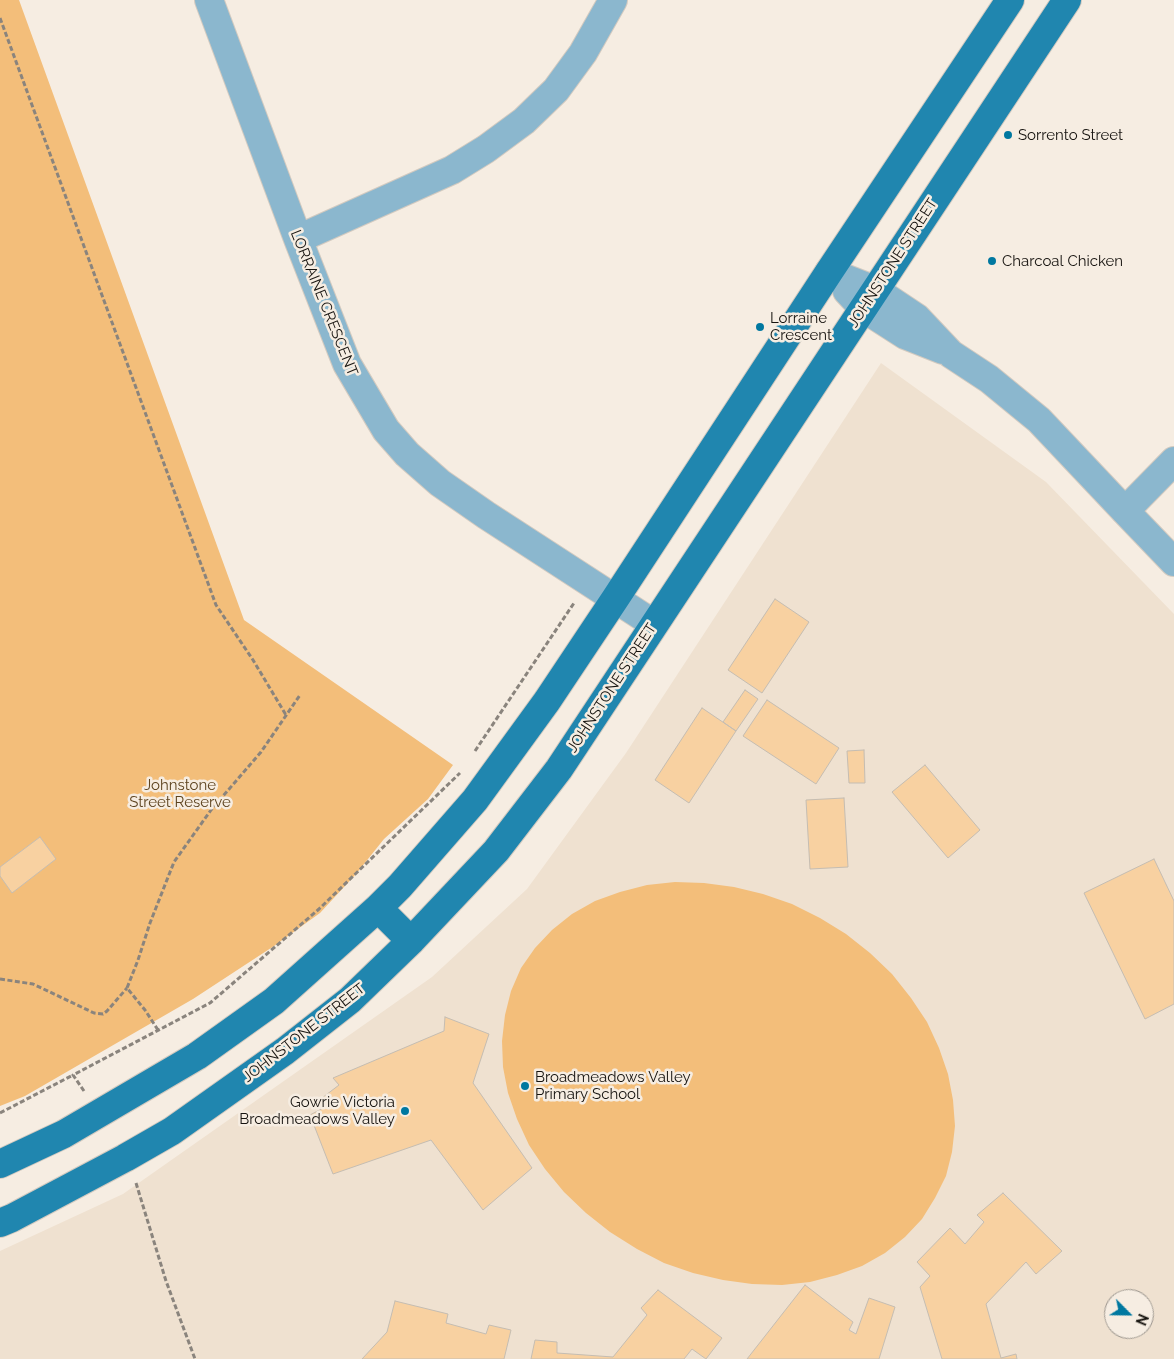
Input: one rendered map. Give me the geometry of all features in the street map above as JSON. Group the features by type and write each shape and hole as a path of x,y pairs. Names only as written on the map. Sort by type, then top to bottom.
{"main road":[{"path":"0,1164 64,1134 197,1056 274,1001 400,886 475,800 547,702 1010,0"},
{"name":"JOHNSTONE STREET","path":"0,1223 125,1158 172,1131 285,1051 350,1000 411,941 496,851 553,776 1066,0"},
{"path":"378,908 411,941"}],"street":[{"name":"LORRAINE CRESCENT","path":"209,0 346,364 386,430 407,454 440,483 654,624"},
{"path":"298,239 452,170 486,149 524,121 556,90 583,53 613,0"},
{"path":"829,272 869,299 917,318 952,354 989,378 1039,420 1174,562"},
{"path":"1125,511 1174,461"}],"path":[{"path":"0,18 216,605 286,714"},
{"path":"473,754 589,582"},
{"path":"0,979 33,984 94,1013 103,1014 107,1011 127,988 174,862 211,810 261,752 300,694"},
{"path":"127,988 158,1030 210,1003 319,909 462,770"},
{"path":"0,1113 73,1075"}],"shaded area":[{"path":"881,363 1046,482 1174,614 1174,1359 0,1359 0,1251 123,1194 432,977 527,889 626,753"}],"green space":[{"name":"Johnstone Street Reserve","path":"0,0 19,0 244,620 453,765 428,799 384,839 356,874 320,913 274,946 193,999 25,1096 0,1106"},
{"path":"675,882 734,887 763,894 792,904 820,918 846,934 892,974 927,1022 948,1074 953,1100 955,1126 952,1152 946,1176 922,1219 905,1237 885,1253 862,1266 810,1282 782,1285 752,1284 723,1280 693,1273 664,1263 610,1232 586,1213 564,1192 545,1169 529,1145 508,1093 503,1067 502,1041 505,1015 511,991 521,968 535,948 552,930 572,914 595,901 647,885"}],"building":[{"path":"775,599 809,622 762,693 728,670"},
{"path":"745,690 758,699 736,731 723,722"},
{"path":"767,700 839,748 816,784 743,736"},
{"path":"702,708 736,731 689,803 655,780"},
{"path":"864,750 865,783 849,783 847,751"},
{"path":"925,765 980,830 948,858 892,792"},
{"path":"844,798 848,867 810,869 806,800"},
{"path":"40,837 56,859 12,893 0,876 0,867"},
{"path":"1154,859 1174,901 1174,1004 1145,1019 1084,893"},
{"name":"Gowrie Victoria Broadmeadows Valley","path":"445,1017 489,1034 473,1083 532,1168 483,1210 431,1140 333,1174 310,1115 327,1106 322,1098 339,1085 333,1078 444,1031"},
{"path":"1003,1193 1062,1251 1036,1274 1026,1262 986,1304 1001,1358 1016,1354 1017,1359 942,1359 920,1287 930,1276 917,1262 950,1228 965,1244 984,1222 977,1215"},
{"path":"805,1285 853,1322 849,1330 856,1334 869,1298 895,1307 879,1359 747,1359"},
{"path":"658,1290 722,1338 706,1359 692,1349 684,1359 531,1359 535,1340 557,1342 557,1353 613,1357 647,1315 641,1308"},
{"path":"395,1301 448,1314 446,1323 486,1334 489,1325 511,1330 504,1359 362,1359 387,1332"}],"place":[{"name":"Sorrento Street","path":"1008,135"},
{"name":"Charcoal Chicken","path":"992,261"},
{"name":"Lorraine Crescent","path":"760,327"},
{"name":"Broadmeadows Valley Primary School","path":"525,1086"},
{"name":"Gowrie Victoria Broadmeadows Valley","path":"405,1111"}]}
